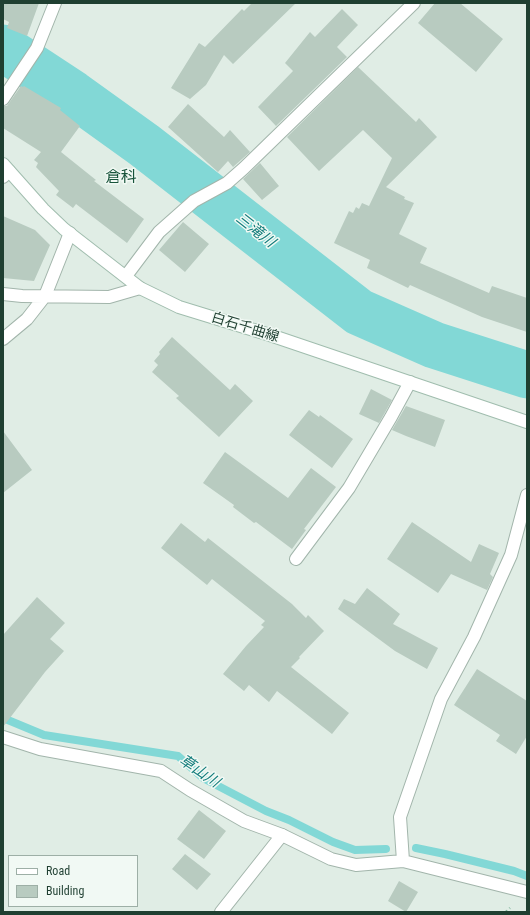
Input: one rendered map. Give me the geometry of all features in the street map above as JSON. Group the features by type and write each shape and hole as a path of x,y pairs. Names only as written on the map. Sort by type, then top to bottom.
{"street":[{"path":"3,99 37,48 55,3"},
{"path":"126,276 159,232 194,202 227,183 244,168 414,3"},
{"name":"白石千曲線","path":"5,171 43,210 140,288 179,307 270,335 527,422"},
{"path":"3,339 27,319 45,296 70,233"},
{"path":"3,294 22,296 109,297 140,288"},
{"path":"296,558 349,488 410,382"},
{"path":"403,861 400,817 441,699 474,638 511,555 527,495"},
{"path":"3,737 40,749 161,771 190,790 244,821 282,835 331,859 356,865 403,861 527,892"},
{"path":"221,912 282,835"}],"building":[{"path":"3,3 39,3 27,36 7,28 9,22 3,19"},
{"path":"252,3 296,3 233,64 224,55 206,85 190,99 171,88 199,43 205,47 242,9 244,11"},
{"path":"435,3 460,3 503,39 476,72 418,23"},
{"path":"342,9 358,25 337,47 347,57 276,126 258,107 293,71 285,63 310,32 315,37"},
{"path":"358,67 416,122 419,118 437,137 386,187 405,197 404,199 414,203 399,234 427,248 420,263 489,293 492,286 527,298 527,332 482,317 410,285 408,288 367,268 370,260 334,243 349,211 353,213 356,207 359,209 362,203 369,206 392,158 363,130 319,171 287,137"},
{"path":"21,86 24,86 61,108 60,110 80,126 61,152 96,180 94,181 144,219 127,243 76,204 73,208 56,195 59,191 36,167 38,163 34,160 41,152 3,128 3,106 7,106"},
{"path":"188,104 224,137 230,130 250,152 233,167 228,161 218,172 168,127"},
{"path":"260,163 279,186 262,200 243,179"},
{"path":"3,216 35,230 50,245 34,281 3,278"},
{"path":"183,222 209,244 185,272 159,250"},
{"path":"172,337 230,390 235,384 253,401 219,437 176,398 179,396 152,372 158,365 154,361 160,354 159,352"},
{"path":"371,389 392,400 379,423 359,414"},
{"path":"406,406 445,420 435,447 392,430"},
{"path":"309,410 319,417 320,415 353,439 332,468 289,435"},
{"path":"3,431 32,470 3,493"},
{"path":"225,452 288,498 311,468 336,487 304,529 306,530 292,549 256,522 254,523 233,507 234,505 203,483"},
{"path":"412,522 471,562 479,544 499,553 490,574 493,577 487,590 451,574 438,593 387,559"},
{"path":"181,523 205,542 208,538 292,604 306,618 308,615 324,631 291,667 349,713 332,734 277,691 269,702 249,685 244,691 223,674 264,627 261,625 265,621 212,579 207,585 161,548"},
{"path":"367,588 400,614 393,624 438,648 427,669 395,651 338,609 344,599 355,604"},
{"path":"37,597 65,623 50,639 64,651 45,672 3,727 3,635"},
{"path":"477,669 527,701 527,736 516,754 496,741 500,735 454,705"},
{"path":"199,810 226,831 204,859 177,839"},
{"path":"185,854 211,874 197,890 172,869"},
{"path":"399,881 418,892 406,912 388,901"}],"waterway":[{"name":"三滝川","path":"3,48 73,94 144,145 359,312 434,345 527,375"},
{"name":"草山川","path":"3,718 44,735 178,756 203,778 266,811 289,820 333,842 355,850 386,849"},
{"name":"草山川","path":"416,848 514,871 527,876"}],"district":[{"name":"倉科","path":"121,178"}]}
